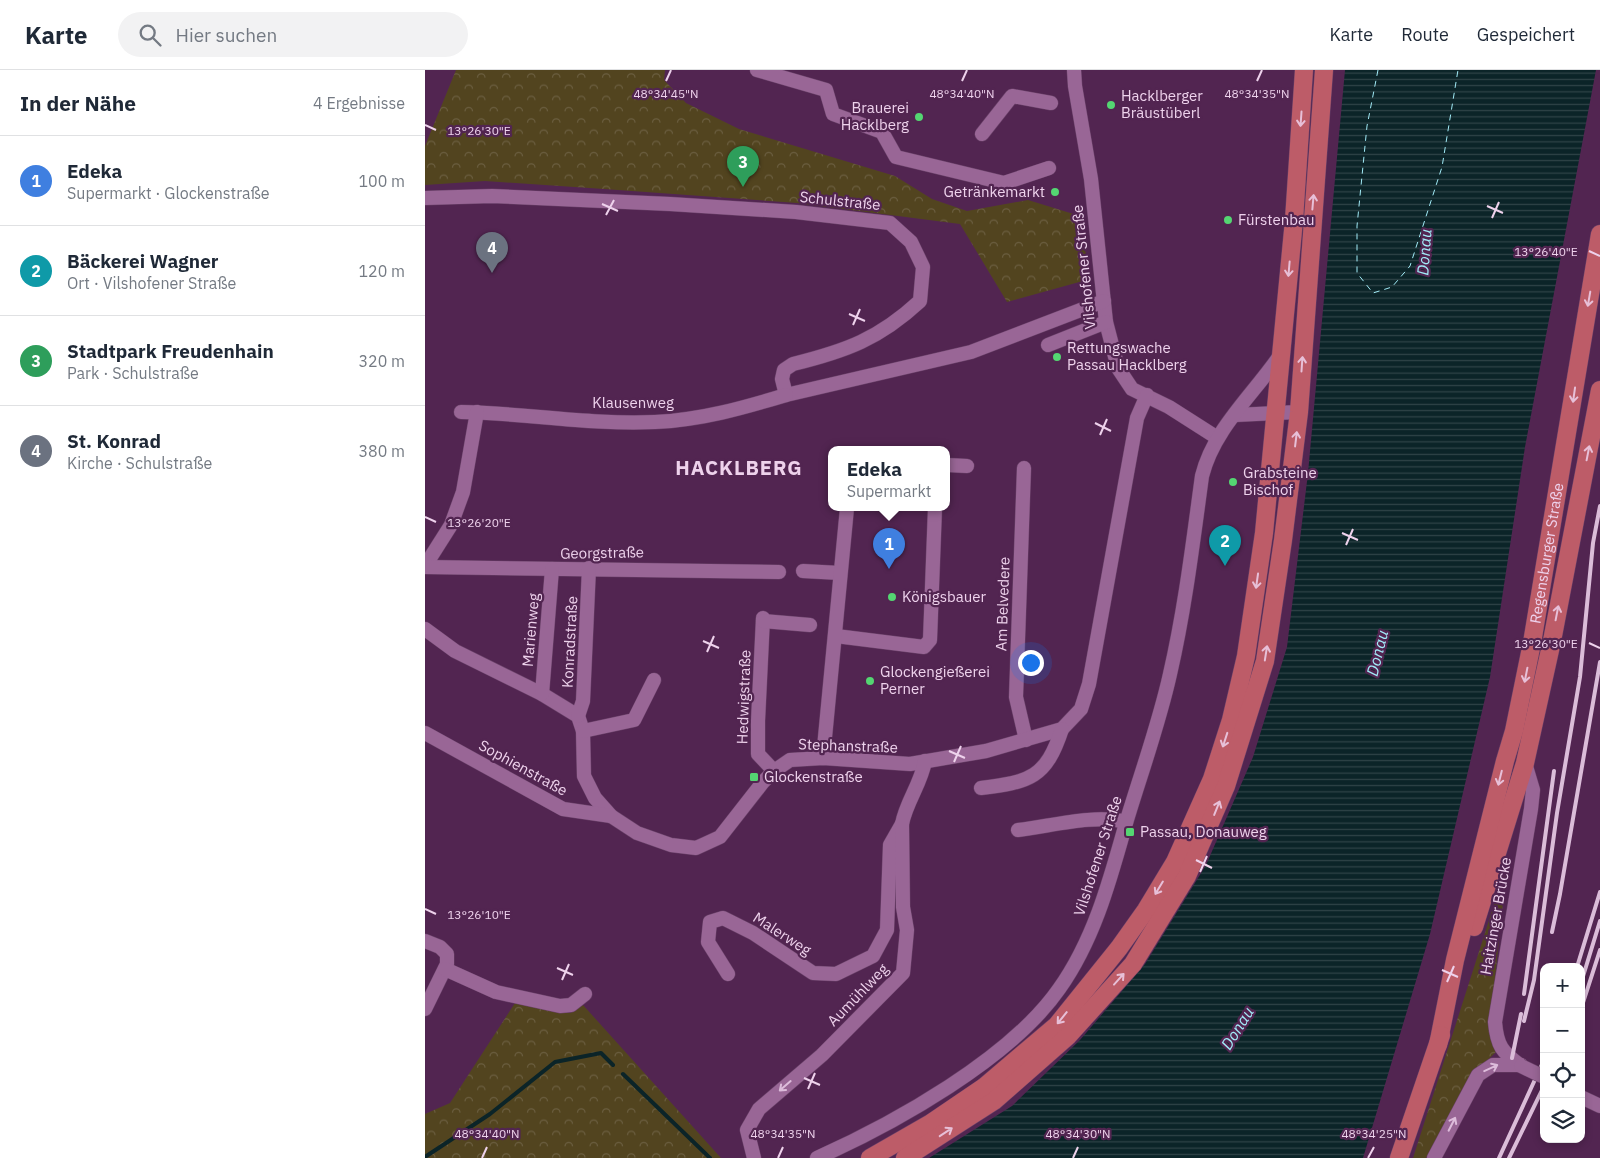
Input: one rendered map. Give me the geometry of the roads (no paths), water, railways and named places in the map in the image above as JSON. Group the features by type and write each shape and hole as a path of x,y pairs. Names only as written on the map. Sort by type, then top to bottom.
{"main road":[{"path":"870,1158 931,1123 984,1087 1057,1025 1119,948 1146,910 1175,862 1212,779 1231,720 1246,656 1264,533 1305,70"},
{"path":"905,1158 994,1101 1068,1036 1133,964 1187,876 1226,786 1265,661 1283,540 1299,412 1324,70"},
{"name":"Regensburger Straße","path":"1438,1045 1455,960 1514,731 1570,427 1580,346 1600,234"},
{"name":"Regensburger Straße","path":"1399,1158 1438,1045 1525,763 1600,390"},
{"path":"1514,731 1525,763"}],"street":[{"path":"757,70 826,90 833,114 882,132 896,157 1004,183 1049,168"},
{"name":"Vilshofener Straße","path":"1075,70 1075,86 1091,179 1106,322 1118,368 1132,389 1147,395 1216,437"},
{"path":"981,134 1012,96 1051,103"},
{"name":"Schulstraße","path":"425,198 492,196 670,204 796,212 890,223 911,242 923,267 920,301 897,323 863,342 788,367 784,370 782,379 786,394"},
{"path":"786,394 971,352 1104,301"},
{"path":"1048,344 1106,322"},
{"name":"Vilshofener Straße","path":"817,1158 922,1104 982,1062 1039,1014 1059,990 1085,946 1126,822 1170,676 1183,609 1206,458 1216,437 1281,354"},
{"name":"Klausenweg","path":"461,412 655,422 726,413 786,394"},
{"name":"Stephanstraße","path":"578,716 583,732 584,776 595,798 611,816 637,833 671,845 696,848 721,837 773,771 790,760 823,758 910,764 986,751 1062,729 1081,709 1089,684 1137,418 1147,395"},
{"path":"425,566 451,525 463,492 477,412"},
{"path":"1235,415 1299,412"},
{"path":"950,465 967,466"},
{"name":"Am Belvedere","path":"1023,468 1016,697 1026,740"},
{"path":"823,758 847,511"},
{"path":"836,636 924,646 930,640 935,511"},
{"name":"Georgstraße","path":"425,566 552,570 589,568 779,572"},
{"name":"Konradstraße","path":"578,716 583,701 589,568"},
{"name":"Marienweg","path":"542,694 552,570"},
{"path":"803,571 840,573"},
{"name":"Hedwigstraße","path":"773,771 758,754 763,620 810,624"},
{"path":"425,629 455,651 542,694 578,716"},
{"path":"583,732 634,720 654,680"},
{"path":"981,788 1009,784 1030,778 1047,764 1062,729"},
{"name":"Sophienstraße","path":"425,733 563,809 611,816"},
{"name":"Aumühlweg","path":"754,1158 747,1130 759,1109 822,1055 903,973 907,930 903,907 902,824 904,814 922,779 925,761"},
{"name":"Haitzinger Brücke","path":"1525,763 1533,790 1531,809 1495,1022 1496,1038 1506,1055 1521,1066 1540,1075"},
{"path":"1019,830 1092,820 1114,819 1126,822"},
{"name":"Malerweg","path":"728,974 708,942 710,922 723,918 753,933 813,972 836,974 873,956 887,930 890,845 902,824"},
{"path":"425,941 447,954 445,969 425,1009"},
{"path":"445,969 496,992 560,1006 571,1005 585,994"},
{"name":"Haitzinger Brücke","path":"1434,1158 1478,1075 1493,1065 1521,1066"},
{"path":"1583,1098 1600,1106"}],"water":[{"name":"Donau","path":"1345,70 1596,70 1525,447 1490,677 1430,934 1363,1158 929,1158 1012,1106 1080,1040 1145,964 1206,865 1253,757 1287,647 1308,473"}],"waterway":[{"path":"425,1157 490,1114 555,1062 601,1053 613,1065"},
{"path":"623,1074 710,1158"}],"railway":[{"path":"1524,1021 1534,980 1557,813 1580,677 1593,543 1600,506"},
{"path":"1552,932 1600,662"},
{"path":"1524,994 1554,771"},
{"path":"1578,963 1600,892"},
{"path":"1585,970 1600,921"},
{"path":"1581,1008 1600,950"},
{"path":"1512,1058 1521,1014"},
{"path":"1499,1158 1540,1069"},
{"path":"1509,1158 1540,1094"}],"place":[{"name":"Hacklberger Bräustüberl","path":"1111,105"},
{"name":"Brauerei Hacklberg","path":"919,117"},
{"name":"Stadtpark Freudenhain","path":"743,187"},
{"name":"Getränkemarkt","path":"1055,192"},
{"name":"Fürstenbau","path":"1228,220"},
{"name":"St. Konrad","path":"492,273"},
{"name":"Rettungswache Passau Hacklberg","path":"1057,357"},
{"name":"Grabsteine Bischof","path":"1233,482"},
{"name":"Bäckerei Wagner","path":"1225,566"},
{"name":"Edeka","path":"889,569"},
{"name":"Königsbauer","path":"892,597"},
{"name":"Glockengießerei Perner","path":"870,681"},
{"name":"Glockenstraße","path":"754,777"},
{"name":"Passau, Donauweg","path":"1130,832"}],"district":[{"name":"HACKLBERG","path":"739,468"}]}
